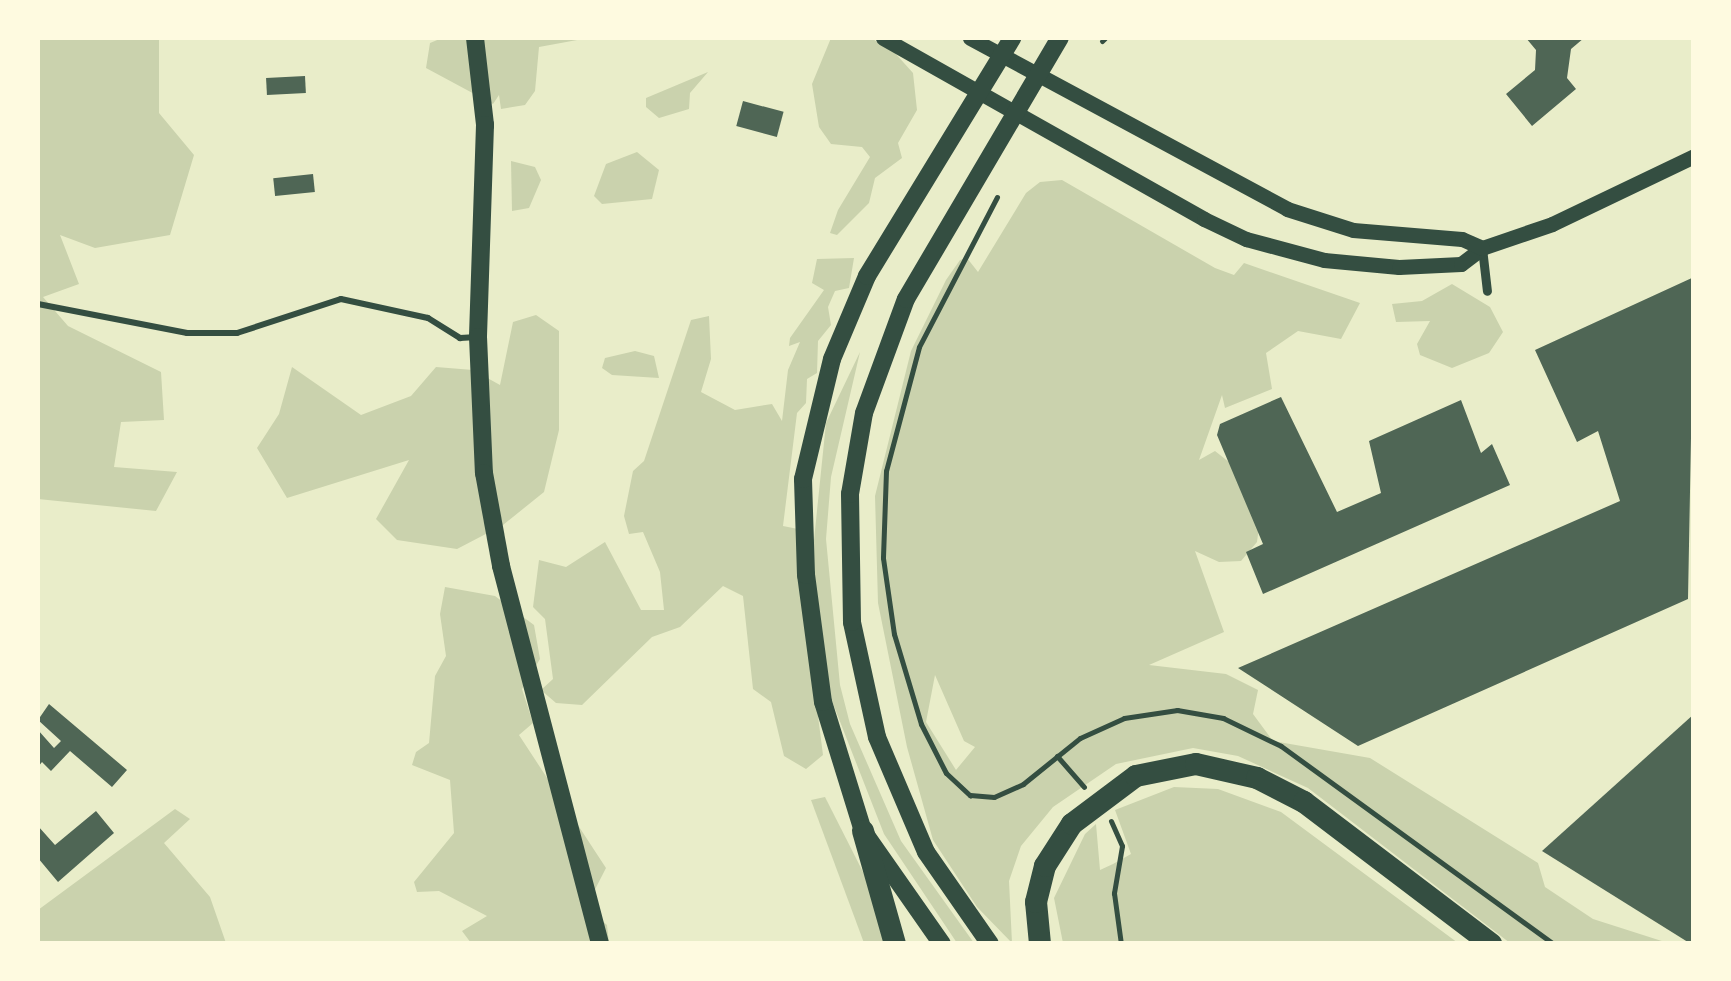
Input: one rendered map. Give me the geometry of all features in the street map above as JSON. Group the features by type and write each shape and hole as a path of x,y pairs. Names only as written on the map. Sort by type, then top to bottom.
{"highway":[{"path":"1040,944 1036,902 1045,866 1072,824 1136,776 1196,764 1238,771 1304,802 1491,944"},
{"path":"862,831 895,944"}],"main road":[{"path":"474,38 485,125 478,336 484,473 501,566 600,944"},
{"path":"942,944 862,831 820,688 806,576 803,480 832,360 868,276 1012,38"},
{"path":"990,944 926,852 877,737 854,636 848,536 856,451 889,336 942,230 1060,38"}],"street":[{"path":"883,38 1204,219 1289,252 1429,268 1461,264 1482,248 1552,224 1694,156"},
{"path":"970,38 1287,209 1353,230 1462,238 1482,248"},
{"path":"1482,248 1488,292"}],"lane":[{"path":"38,304 188,333 236,333 341,299 428,318 460,338 478,336"}],"path":[{"path":"997,197 934,314 899,408 882,532 889,609 921,724 958,787 978,797 1002,795 1057,756 1084,787"},
{"path":"1108,816 1122,846 1114,893 1121,944"}],"green space":[{"path":"38,38 159,38 159,113 194,155 170,235 95,248 60,235 79,284 43,297 68,326 161,372 164,420 121,422 114,467 177,472 156,511 38,499"},
{"path":"442,38 588,38 539,47 535,91 525,105 501,109 499,95 493,104 426,68 430,43"},
{"path":"831,38 871,38 895,53 913,73 917,110 898,143 902,158 875,178 869,203 837,235 830,233 838,210 870,157 862,147 831,144 819,127 812,84"},
{"path":"708,72 690,93 689,109 659,118 646,107 646,98"},
{"path":"637,152 659,170 652,199 602,204 594,196 606,164"},
{"path":"511,161 535,167 541,180 529,208 512,211"},
{"path":"1062,180 1215,268 1234,275 1244,263 1360,303 1341,339 1298,331 1266,353 1272,389 1225,408 1222,395 1199,460 1215,451 1239,470 1261,511 1257,542 1241,561 1219,562 1195,551 1224,632 1149,665 1226,674 1258,690 1253,714 1273,741 1370,758 1538,863 1545,887 1593,919 1668,943 1510,943 1308,788 1238,756 1193,748 1116,764 1053,807 1021,846 1009,881 1012,943 977,907 933,840 907,747 878,603 875,496 911,351 946,280 960,260 967,258 978,272 1026,193 1040,182","holes":["935,675 964,741 975,747 956,770 926,722"]},
{"path":"854,258 849,288 835,291 828,307 831,325 818,341 817,373 807,379 806,403 797,413 783,526 808,531 814,540 826,423 860,352 831,477 826,539 840,685 850,724 901,841 974,943 957,943 884,834 830,696 813,677 823,755 806,769 784,756 771,702 753,689 743,596 723,586 680,627 652,637 582,705 556,703 541,690 553,679 545,619 533,607 539,560 566,567 605,542 641,610 664,610 660,572 643,532 629,534 624,516 633,471 644,461 691,320 709,316 711,359 701,392 735,410 772,404 782,421 788,370 800,342 789,346 790,338 824,290 812,283 817,259"},
{"path":"1452,284 1490,307 1503,332 1489,353 1452,368 1420,355 1417,344 1430,321 1396,322 1392,304 1422,301"},
{"path":"536,315 559,331 559,430 544,492 503,525 457,549 397,540 376,519 409,460 287,498 257,448 279,414 292,367 361,415 411,396 436,367 473,370 500,385 513,322"},
{"path":"635,351 654,356 659,378 612,375 602,368 605,358"},
{"path":"445,587 495,596 534,625 540,659 522,689 533,723 519,735 606,868 586,907 607,925 609,943 471,943 462,931 487,916 439,891 417,892 414,882 454,833 450,780 412,765 416,752 429,743 435,676 446,656 440,614"},
{"path":"1174,787 1218,789 1281,812 1458,943 1063,943 1054,898 1085,834 1096,824 1100,870 1113,864 1131,854 1115,810"},
{"path":"825,797 899,943 864,943 811,800"},
{"path":"175,809 190,819 164,843 210,897 226,943 38,943 38,910"}],"building":[{"path":"1526,38 1584,38 1571,49 1567,78 1576,89 1532,126 1506,94 1535,70 1536,50"},
{"path":"305,76 306,93 267,95 266,78"},
{"path":"743,101 784,112 777,137 736,126"},
{"path":"313,174 315,192 275,196 273,178"},
{"path":"1694,277 1688,599 1358,746 1238,668 1620,501 1598,431 1577,442 1535,350"},
{"path":"1281,397 1337,512 1381,493 1369,441 1461,400 1481,453 1492,444 1510,485 1263,594 1246,552 1263,544 1217,435 1220,424"},
{"path":"49,704 127,770 112,787 70,751 51,771 42,762 38,767 38,730 54,748 61,741 38,720"},
{"path":"1694,714 1694,944 1691,944 1542,851"},
{"path":"96,811 114,833 58,882 38,858 38,826 55,845"}]}
